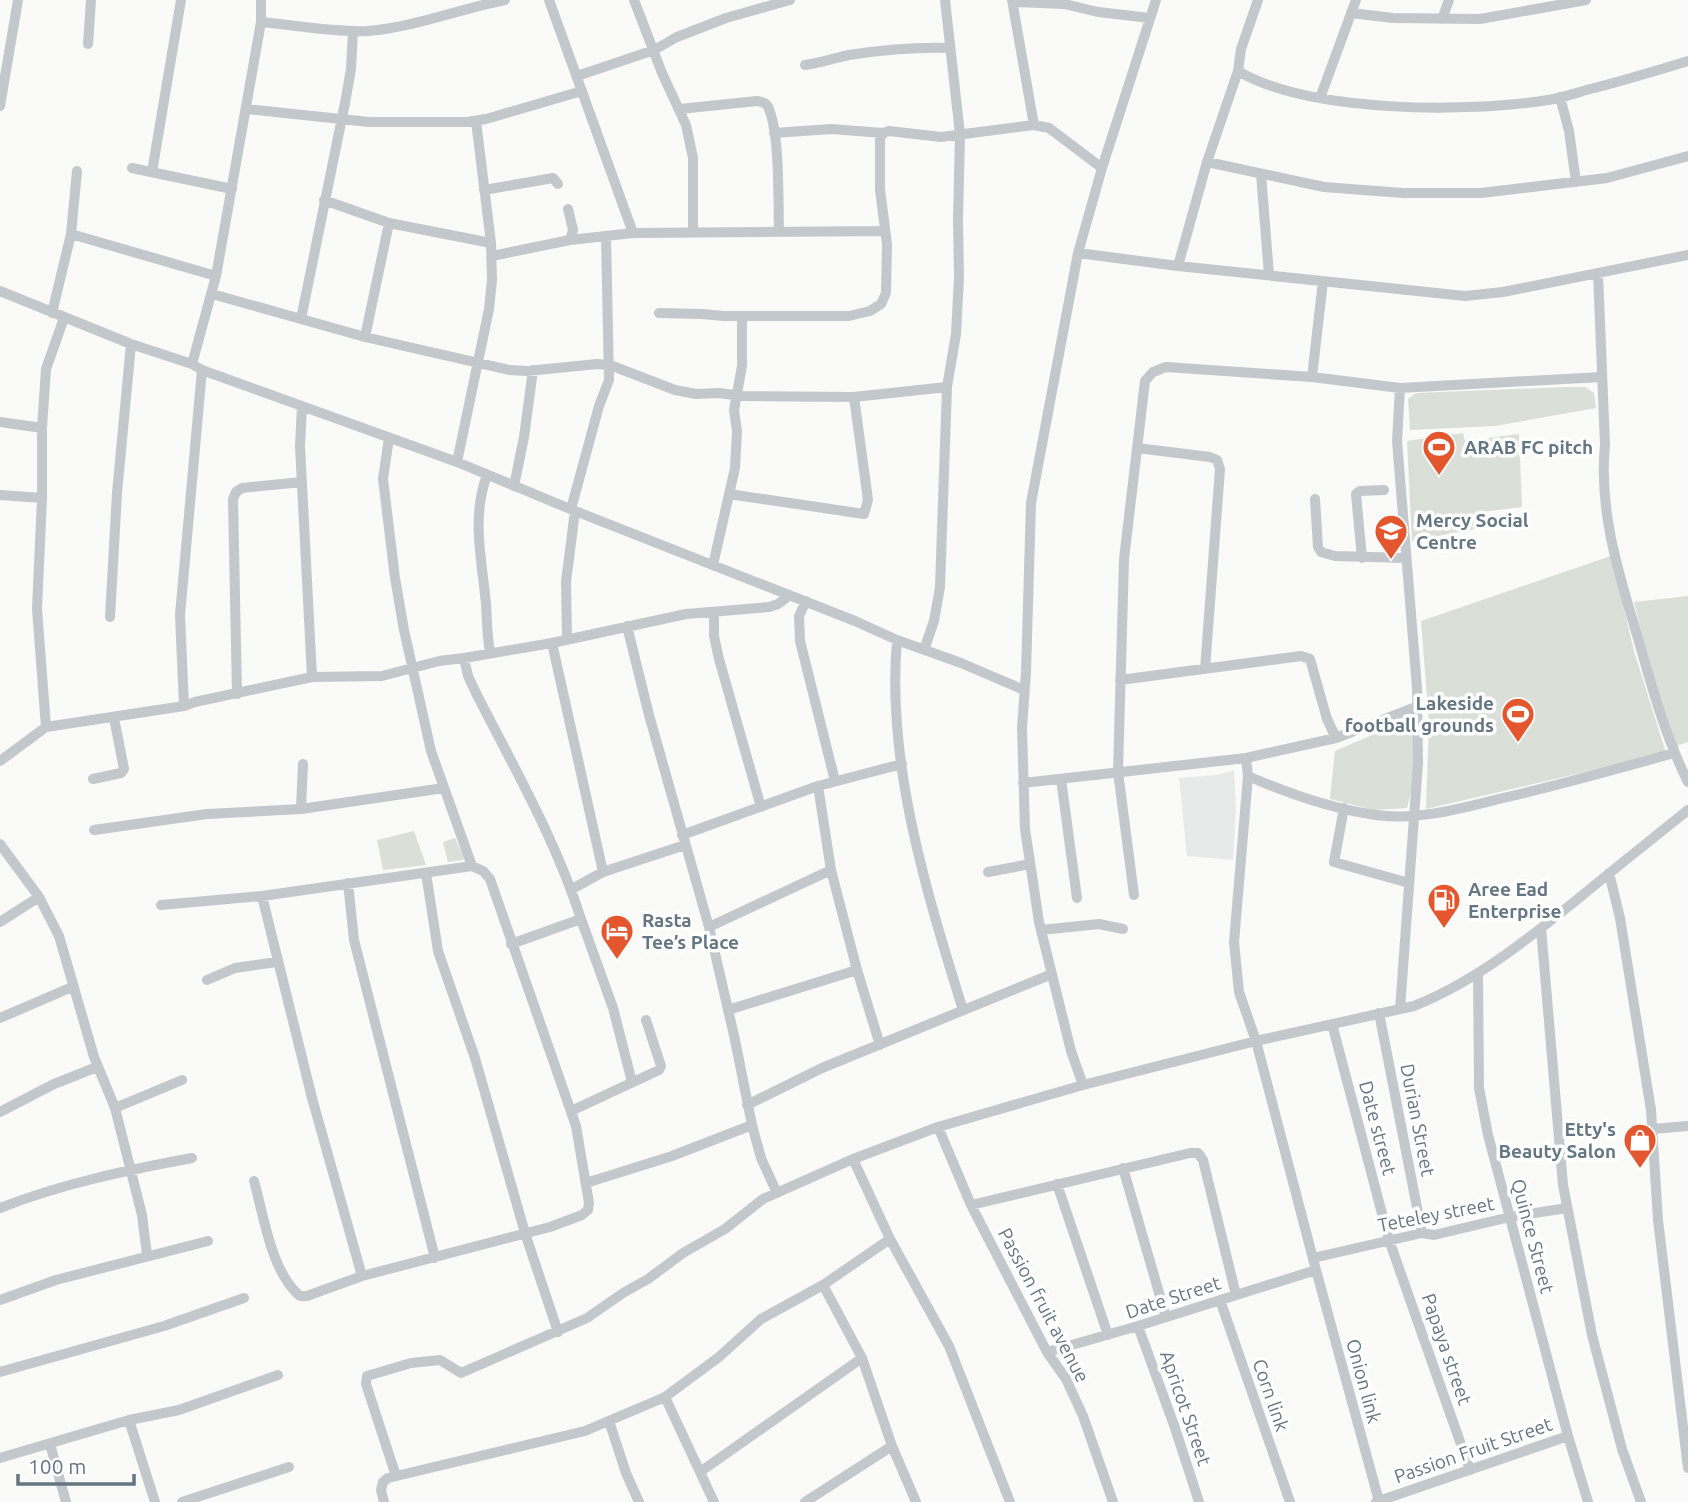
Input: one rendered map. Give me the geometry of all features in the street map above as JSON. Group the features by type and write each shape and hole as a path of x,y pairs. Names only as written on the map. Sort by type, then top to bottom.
{"street":[{"path":"0,106 18,0"},
{"path":"88,44 91,0"},
{"path":"152,172 175,50 181,0"},
{"path":"192,364 216,276 261,22 261,0"},
{"path":"261,22 353,31 387,29 419,22 469,4 505,0"},
{"path":"549,0 633,233"},
{"path":"634,0 686,125 693,158 693,232"},
{"path":"577,76 654,50 677,37 726,18 789,0"},
{"path":"924,650 934,621 940,587 947,387 956,334 960,278 958,220 961,134 945,0"},
{"path":"1083,1085 1071,1051 1041,930 1025,829 1024,690 1031,503 1078,253 1102,168 1156,0"},
{"path":"1178,266 1207,162 1238,71 1241,49 1258,0"},
{"path":"1320,98 1356,0"},
{"path":"1442,19 1449,0"},
{"path":"1350,13 1393,18 1480,19 1586,0"},
{"path":"1034,125 1012,1 1064,2 1098,12 1150,18"},
{"path":"301,319 351,69 353,31"},
{"path":"805,65 883,51 917,47 949,48"},
{"path":"1238,71 1272,87 1320,98 1395,106 1478,107 1560,97 1688,61"},
{"path":"246,109 341,119 424,123 476,121 582,91"},
{"path":"1560,97 1569,131 1576,182"},
{"path":"680,108 757,101 764,102 769,108 774,134 779,231"},
{"path":"457,463 489,309 492,256 476,121"},
{"path":"774,134 831,130 883,133 889,131 941,137 1034,125 1049,128 1102,168"},
{"path":"659,313 742,317 849,316 870,312 881,304 886,292 887,244 879,164 880,139 883,133"},
{"path":"1207,162 1324,187 1403,193 1481,193 1607,178 1688,156"},
{"path":"132,168 232,189"},
{"path":"52,313 71,234 77,171"},
{"path":"1261,174 1269,275"},
{"path":"484,190 553,178 558,184"},
{"path":"324,200 389,223 491,243"},
{"path":"568,209 573,230 570,240"},
{"path":"365,337 389,223"},
{"path":"492,256 570,240 633,233 885,231"},
{"path":"71,234 216,276"},
{"path":"566,639 566,582 573,510 599,406 609,380 606,236"},
{"path":"1078,253 1465,296 1503,292 1688,255"},
{"path":"1598,273 1605,445 1602,467 1611,543 1618,575 1674,753 1688,782"},
{"path":"1312,377 1323,281"},
{"path":"0,291 131,344 192,364 202,370 457,463 1024,690"},
{"path":"212,294 365,337 509,370 610,365 675,390 696,394 854,397 947,387"},
{"path":"713,565 735,468 736,396 742,366 742,317"},
{"path":"46,727 37,609 42,428 46,369 64,318"},
{"path":"110,617 117,493 131,344"},
{"path":"1134,895 1118,772 1124,559 1145,381 1153,372 1166,367 1312,377 1400,388 1601,377"},
{"path":"184,706 180,615 202,370"},
{"path":"514,486 533,370"},
{"path":"1400,388 1397,441 1418,763 1401,1009"},
{"path":"729,494 864,514 868,500 854,397"},
{"path":"302,406 299,425 312,677"},
{"path":"0,422 42,428"},
{"path":"389,438 383,479 395,579 431,751 472,866"},
{"path":"1137,447 1210,457 1217,460 1220,469 1205,669"},
{"path":"486,475 478,506 478,544 491,652"},
{"path":"237,694 233,499 236,492 242,488 302,482"},
{"path":"1362,558 1356,494 1360,491 1384,490"},
{"path":"0,495 42,498"},
{"path":"1315,499 1318,547 1321,552 1362,558 1406,558"},
{"path":"0,761 46,727 184,706 312,677 367,678 439,661 464,659 686,614 774,606 790,595"},
{"path":"806,601 799,616 800,641 835,781"},
{"path":"714,612 714,636 719,659 761,807"},
{"path":"627,626 683,840 709,927 752,1125 761,1158 777,1192"},
{"path":"897,640 893,680 902,764 926,891 963,1010"},
{"path":"552,642 603,872"},
{"path":"1120,680 1301,656 1310,659 1326,719 1336,737"},
{"path":"464,659 475,691 542,820 572,889 613,1007 632,1082"},
{"path":"1023,783 1246,758 1336,737 1382,722 1416,707"},
{"path":"93,779 121,773 124,769 114,718"},
{"path":"1248,776 1291,795 1344,808 1378,815 1413,814 1451,811 1579,780 1674,753"},
{"name":"Onion link","path":"1246,758 1248,776 1234,942 1239,992 1256,1041 1313,1258 1312,1272 1381,1500"},
{"path":"301,809 303,764"},
{"path":"572,889 603,872 761,807 818,786 902,764"},
{"path":"1062,779 1077,898"},
{"path":"818,786 831,870 880,1045"},
{"path":"94,830 207,814 301,809 444,788"},
{"path":"1344,808 1334,862 1409,883"},
{"path":"396,1476 366,1384 367,1376 411,1363 440,1360 461,1373 558,1332 587,1318 648,1279 683,1253 725,1229 763,1199 853,1159 938,1127 1083,1085 1256,1041 1401,1009 1437,997 1478,973 1541,928 1688,810"},
{"path":"0,844 39,897 59,936 97,1067 115,1108 142,1215 147,1255"},
{"path":"988,872 1030,864"},
{"path":"161,905 262,896 472,866 483,871 490,879 576,1125 589,1203 588,1210 582,1215 435,1258 362,1276 307,1296 299,1296 276,1260 254,1181"},
{"path":"709,927 831,870"},
{"path":"426,873 438,951 475,1058 525,1233 558,1332"},
{"path":"1609,873 1620,918 1652,1129 1658,1220 1688,1468"},
{"path":"348,883 354,940 435,1258"},
{"path":"262,896 312,1098 362,1276"},
{"path":"0,922 39,897"},
{"path":"511,944 581,919"},
{"path":"1041,930 1100,924 1123,929"},
{"path":"1541,928 1567,1208 1592,1335 1622,1449 1641,1502"},
{"path":"207,980 235,968 277,962"},
{"path":"728,1010 857,970"},
{"name":"Quince Street","path":"1478,973 1479,1088 1488,1135 1588,1502"},
{"path":"747,1105 822,1068 1052,974"},
{"path":"0,1018 72,987"},
{"name":"Durian Street","path":"1380,1013 1422,1234"},
{"path":"571,1111 659,1070 661,1066 646,1020"},
{"name":"Date street","path":"1332,1024 1389,1240"},
{"path":"0,1112 54,1084 97,1067"},
{"path":"115,1108 182,1080"},
{"path":"586,1183 672,1156 752,1125"},
{"path":"1652,1129 1688,1126"},
{"name":"Passion fruit avenue","path":"938,1127 971,1205 1047,1352 1066,1379 1083,1416 1113,1502"},
{"path":"971,1205 1014,1197 1123,1168 1198,1153 1203,1160 1237,1295"},
{"path":"0,1208 35,1195 131,1169 192,1158"},
{"path":"853,1159 891,1239 949,1346 1010,1502"},
{"path":"1123,1168 1166,1317"},
{"path":"1057,1184 1108,1335"},
{"name":"Teteley street","path":"1313,1258 1389,1240 1422,1234 1434,1235 1510,1217 1567,1208"},
{"path":"384,1502 381,1490 383,1482 396,1476 585,1431 665,1397 719,1357 761,1319 823,1285 891,1239"},
{"name":"Papaya street","path":"1389,1240 1470,1470"},
{"path":"0,1300 56,1280 208,1241"},
{"name":"Date Street","path":"1047,1352 1312,1272"},
{"path":"823,1285 862,1358 892,1446 916,1502"},
{"path":"0,1373 164,1326 244,1298"},
{"name":"Corn link","path":"1220,1300 1290,1502"},
{"name":"Apricot Street","path":"1138,1326 1199,1502"},
{"path":"700,1472 862,1358"},
{"path":"0,1458 129,1420 195,1405 278,1375"},
{"path":"665,1397 714,1502"},
{"path":"129,1420 155,1502"},
{"path":"609,1421 626,1473 639,1502"},
{"name":"Passion Fruit Street","path":"1381,1500 1568,1436"},
{"path":"50,1444 66,1502"},
{"path":"805,1502 820,1498 892,1446"},
{"path":"183,1502 289,1466"}],"shaded area":[{"path":"1585,387 1594,393 1596,408 1495,426 1410,430 1408,399 1416,393"},
{"name":"ARAB FC pitch","path":"1463,433 1465,441 1519,434 1522,507 1474,513 1475,529 1412,541 1407,441"},
{"path":"1611,556 1634,651 1666,753 1426,809 1429,723 1421,621"},
{"path":"1688,596 1688,742 1676,746 1650,669 1634,602"},
{"path":"1416,707 1418,763 1407,808 1374,810 1330,799 1335,751 1409,719"},
{"path":"1234,770 1236,807 1233,860 1187,856 1179,778 1217,775"},
{"path":"414,831 426,865 383,870 377,840"},
{"path":"455,838 464,858 448,862 443,842"}],"place":[{"name":"ARAB FC pitch","path":"1439,477"},
{"name":"Mercy Social Centre","path":"1391,561"},
{"name":"Lakeside football grounds","path":"1518,744"},
{"name":"Aree Ead Enterprise","path":"1444,930"},
{"name":"Rasta Tee’s Place","path":"617,961"},
{"name":"Etty's Beauty Salon","path":"1640,1170"}]}
